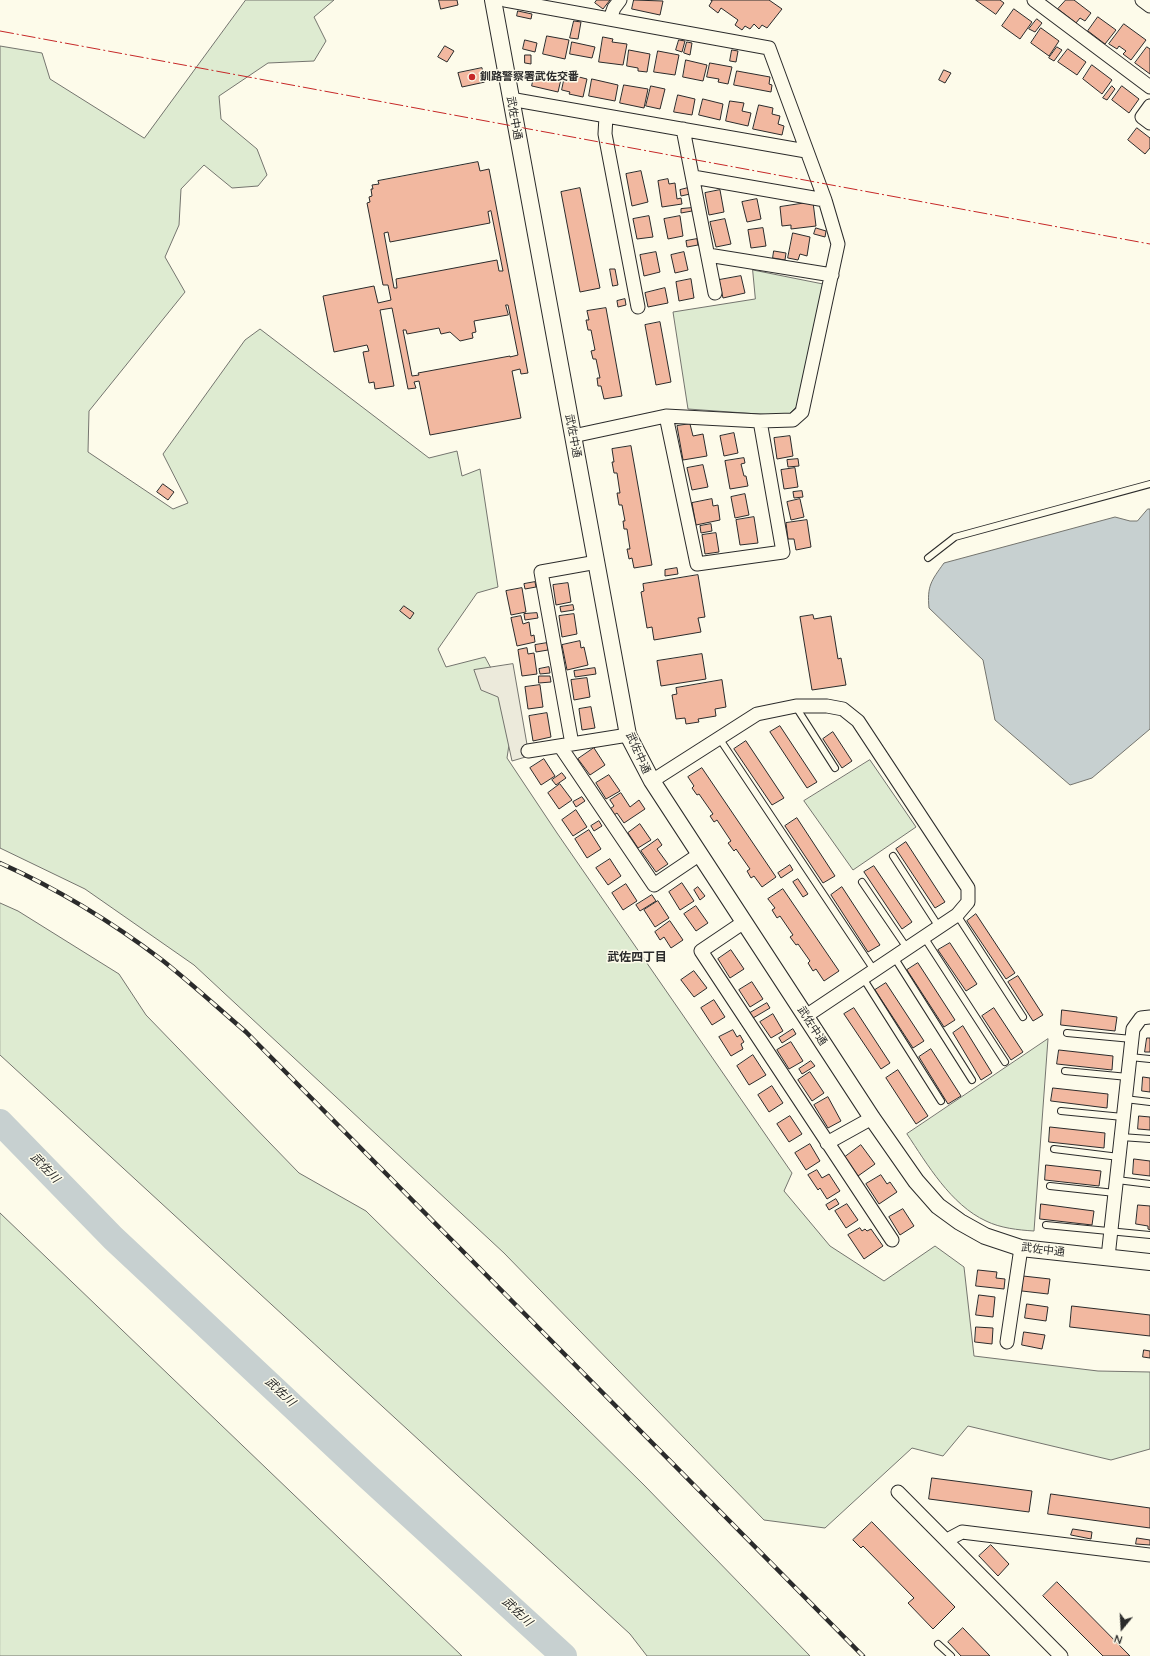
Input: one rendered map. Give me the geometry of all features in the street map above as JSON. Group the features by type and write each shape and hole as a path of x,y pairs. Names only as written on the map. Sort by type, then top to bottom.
{"street":[{"name":"武佐中通","path":"493,0 628,735 652,781 872,1118 916,1181 938,1206 960,1222 985,1236 1020,1248 1150,1262"},
{"path":"506,0 769,48 825,200 838,244 802,412 793,420 760,421 666,416 573,436"},
{"path":"610,19 614,8 620,0"},
{"path":"1034,0 1150,87"},
{"path":"1142,0 1150,6"},
{"path":"510,99 806,151"},
{"path":"1150,106 1142,117 1150,123"},
{"path":"606,116 606,134 638,307"},
{"path":"683,129 715,293"},
{"path":"693,177 825,200"},
{"path":"708,255 832,275"},
{"path":"666,416 697,564 783,552 760,421"},
{"path":"597,562 541,572 566,745 654,885 700,854"},
{"path":"652,781 757,714 796,706 827,706 843,709 858,721 968,888 968,902 957,915 806,1016"},
{"path":"528,751 628,735"},
{"path":"744,922 701,951 892,1240"},
{"path":"1108,1258 1133,1029 1141,1018 1150,1017"},
{"path":"827,1143 872,1118"},
{"path":"1008,1342 1020,1248"},
{"path":"898,1492 1061,1656"},
{"path":"947,1540 962,1532 1150,1555"}],"lane":[{"path":"928,558 955,537 1150,484"},
{"path":"796,706 835,768"},
{"path":"719,738 874,970"},
{"path":"893,856 939,927"},
{"path":"862,882 907,948"},
{"path":"957,915 1023,1017"},
{"path":"924,937 1004,1062"},
{"path":"894,957 972,1080"},
{"path":"863,978 941,1101"},
{"path":"1067,1033 1132,1039"},
{"path":"1130,1057 1150,1059"},
{"path":"1065,1071 1128,1077"},
{"path":"1125,1099 1150,1102"},
{"path":"1061,1111 1123,1117"},
{"path":"1121,1137 1150,1140"},
{"path":"1054,1148 1119,1157"},
{"path":"1050,1186 1116,1186 1150,1184"},
{"path":"1046,1226 1150,1235"},
{"path":"938,1644 951,1656"}],"green space":[{"path":"246,0 334,0 314,17 326,41 314,61 268,63 219,96 221,119 257,149 267,175 258,186 232,188 204,165 181,189 179,225 165,257 185,292 89,411 88,452 173,509 188,503 163,454 245,340 260,329 429,458 457,451 462,476 480,469 498,587 477,593 438,649 446,667 485,657 514,711 507,758 557,833 792,1173 784,1191 830,1246 884,1281 935,1246 964,1267 974,1356 1098,1371 1150,1372 1150,1449 1111,1460 968,1426 943,1456 912,1448 825,1528 764,1520 504,1253 194,965 85,889 0,848 0,46 42,53 50,79 144,138"},
{"path":"753,270 823,284 801,402 787,416 688,409 673,312 755,299"},
{"path":"870,760 916,827 853,870 804,801"},
{"path":"0,903 18,911 119,974 146,1015 299,1173 366,1211 644,1485 810,1656 647,1656 630,1634 0,1055"},
{"path":"1048,1039 1034,1231 1003,1227 986,1221 973,1214 962,1205 941,1183 907,1134"},
{"path":"0,1213 462,1656 0,1656"}],"shaded area":[{"path":"1148,509 1150,509 1150,729 1092,778 1070,785 995,720 983,660 929,608 929,589 933,579 944,563 1115,517 1130,521 1137,521"},
{"path":"513,664 529,756 512,761 498,697 481,690 474,670"}],"building":[{"path":"439,0 457,0 458,5 441,9"},
{"path":"597,0 610,0 603,9 595,3"},
{"path":"634,0 663,1 660,15 632,9"},
{"path":"711,0 769,0 782,9 767,28 762,25 759,29 754,24 750,29 745,26 742,30 735,25 738,20 721,8 718,13 709,6 712,1"},
{"path":"976,0 1000,0 1004,3 996,14"},
{"path":"1066,0 1074,0 1091,13 1085,21 1080,18 1076,23 1058,9"},
{"path":"1014,9 1032,22 1020,39 1002,26"},
{"path":"518,11 532,14 531,19 517,16"},
{"path":"1098,17 1116,30 1105,44 1088,31"},
{"path":"1037,19 1042,23 1035,32 1029,29"},
{"path":"574,21 581,22 578,39 570,38"},
{"path":"1124,24 1146,40 1131,60 1123,54 1126,51 1119,46 1117,49 1109,44"},
{"path":"1041,28 1059,41 1049,56 1031,43"},
{"path":"547,36 569,40 565,59 543,54"},
{"path":"603,37 613,39 612,42 627,44 623,65 599,62"},
{"path":"525,40 537,43 535,52 523,49"},
{"path":"679,40 685,41 682,52 676,50"},
{"path":"572,42 595,47 592,58 570,54"},
{"path":"687,42 692,43 690,55 684,53"},
{"path":"445,46 454,51 447,62 438,57"},
{"path":"1057,47 1062,50 1054,61 1049,58"},
{"path":"1147,47 1150,49 1150,74 1135,63"},
{"path":"1068,49 1086,62 1077,75 1058,62"},
{"path":"629,50 650,54 647,72 638,71 638,68 627,66"},
{"path":"732,50 738,51 736,62 730,61"},
{"path":"658,51 679,55 675,75 654,72"},
{"path":"525,55 531,55 531,64 525,63"},
{"path":"686,60 707,65 703,81 683,77"},
{"path":"710,63 732,67 728,84 718,82 719,79 707,77"},
{"path":"1092,65 1112,80 1102,94 1083,79"},
{"name":"釧路警察署武佐交番","path":"482,68 485,82 462,87 458,73"},
{"path":"944,70 951,73 945,83 939,80"},
{"path":"566,71 575,73 575,76 587,79 583,97 569,94 570,92 562,90"},
{"path":"737,71 770,77 769,84 772,85 771,92 734,85"},
{"path":"535,72 550,76 551,72 562,75 558,92 532,86"},
{"path":"592,79 618,85 615,101 589,96"},
{"path":"624,85 648,89 644,108 620,103"},
{"path":"651,86 665,89 660,109 646,106"},
{"path":"1112,86 1115,89 1107,100 1103,98"},
{"path":"1122,86 1139,99 1129,113 1112,100"},
{"path":"678,95 695,99 692,115 674,112"},
{"path":"703,99 723,104 720,120 699,115"},
{"path":"730,101 744,103 742,111 751,113 748,126 726,121"},
{"path":"759,105 773,108 772,114 780,116 778,124 784,126 782,135 753,129"},
{"path":"1137,128 1150,138 1150,148 1145,154 1128,140"},
{"path":"478,162 480,171 489,169 528,373 521,374 520,369 512,371 521,418 430,435 419,381 414,382 416,388 408,389 392,308 380,310 394,386 375,389 374,382 369,383 363,352 369,351 367,345 334,352 323,296 374,286 378,303 391,300 388,285 383,285 367,203 370,202 369,197 372,196 372,185 379,184 378,181","holes":["491,211 503,271 499,271 497,260 396,279 397,288 394,288 384,233 388,232 390,242 490,223 488,212","506,305 508,305 518,355 418,373 419,375 412,376 403,330 406,330 407,334 439,328 441,334 450,332 460,341 473,338 472,333 476,332 474,321 508,315"]},
{"path":"641,171 648,202 632,206 626,174"},
{"path":"668,179 669,184 675,183 677,199 681,198 682,204 662,207 658,181"},
{"path":"580,188 600,288 580,292 561,192"},
{"path":"688,188 690,194 681,196 680,190"},
{"path":"720,190 724,212 709,215 705,193"},
{"path":"757,199 761,219 747,222 742,202"},
{"path":"813,202 816,226 791,229 791,225 782,226 780,207"},
{"path":"692,208 692,211 681,213 681,209"},
{"path":"649,216 653,237 637,239 633,219"},
{"path":"680,216 683,236 668,239 664,219"},
{"path":"725,219 731,244 716,247 710,222"},
{"path":"763,228 766,246 751,248 748,230"},
{"path":"816,228 826,231 825,237 814,234"},
{"path":"793,233 810,237 807,256 800,254 798,260 788,258"},
{"path":"697,239 698,245 687,247 686,241"},
{"path":"774,251 786,253 785,260 773,258"},
{"path":"656,252 660,272 644,276 640,255"},
{"path":"684,252 688,270 675,273 671,255"},
{"path":"610,269 615,269 618,285 613,286"},
{"path":"741,276 745,293 723,298 719,280"},
{"path":"691,279 694,298 679,301 676,282"},
{"path":"665,288 668,303 648,307 645,293"},
{"path":"625,299 626,305 618,307 617,301"},
{"path":"606,308 622,396 604,399 601,386 598,386 597,378 600,378 596,359 593,359 591,351 595,350 591,330 588,330 586,320 589,320 587,311"},
{"path":"660,322 671,382 656,385 645,325"},
{"path":"690,424 693,436 703,434 707,456 683,460 677,426"},
{"path":"734,433 738,453 724,456 720,436"},
{"path":"790,436 793,456 777,459 774,438"},
{"path":"631,446 652,565 634,568 632,558 629,559 627,549 630,549 627,529 624,529 623,521 625,521 622,505 619,505 617,493 620,493 617,473 614,473 612,462 614,462 612,449"},
{"path":"744,458 745,463 741,464 748,486 730,489 725,461"},
{"path":"798,459 799,466 788,467 787,460"},
{"path":"703,465 708,487 692,490 687,468"},
{"path":"795,468 798,487 784,489 781,470"},
{"path":"163,484 174,492 168,500 157,492"},
{"path":"802,491 803,497 794,498 793,492"},
{"path":"745,494 749,515 735,518 731,497"},
{"path":"712,499 713,506 718,505 720,520 696,525 692,503"},
{"path":"800,499 804,517 791,520 787,502"},
{"path":"754,517 758,543 740,545 736,520"},
{"path":"807,520 811,547 796,550 794,539 788,539 786,523"},
{"path":"711,524 712,531 701,533 700,526"},
{"path":"716,533 719,552 705,554 702,535"},
{"path":"677,568 678,574 665,576 665,570"},
{"path":"698,575 705,617 698,618 701,632 654,640 652,627 647,628 641,592 644,591 643,584"},
{"path":"535,582 536,587 525,589 524,584"},
{"path":"568,583 571,602 556,605 553,585"},
{"path":"522,588 526,612 511,615 506,591"},
{"path":"573,605 574,610 561,612 560,607"},
{"path":"404,606 414,613 410,619 400,611"},
{"path":"537,613 538,618 525,620 524,614"},
{"path":"574,614 577,634 562,637 559,616"},
{"path":"813,615 814,619 831,616 838,659 841,658 846,685 812,690 800,617"},
{"path":"521,616 523,624 529,622 531,636 534,635 535,642 517,646 511,618"},
{"path":"580,641 581,648 584,647 588,665 567,670 562,645"},
{"path":"547,643 548,650 536,652 535,645"},
{"path":"527,648 528,654 534,653 537,674 522,676 518,650"},
{"path":"702,654 706,679 661,686 657,661"},
{"path":"549,667 550,673 540,674 539,669"},
{"path":"595,668 596,674 575,677 574,671"},
{"path":"539,676 550,676 551,682 539,683"},
{"path":"587,678 590,697 574,700 571,680"},
{"path":"722,680 726,707 715,709 716,716 698,719 699,722 686,724 685,718 676,719 672,695 677,694 676,688"},
{"path":"540,685 543,707 528,709 525,687"},
{"path":"591,707 595,728 582,730 579,709"},
{"path":"547,713 551,737 533,741 529,716"},
{"path":"780,726 817,782 807,788 770,732"},
{"path":"833,732 852,761 842,768 823,739"},
{"path":"746,741 784,798 772,805 734,749"},
{"path":"594,748 605,765 590,775 578,759"},
{"path":"544,759 555,776 541,785 530,768"},
{"path":"702,768 776,877 762,887 754,876 751,878 747,871 750,869 736,849 734,851 728,843 731,841 717,820 714,822 710,816 713,814 699,794 697,795 692,788 694,786 688,777"},
{"path":"562,773 566,778 556,785 552,780"},
{"path":"609,775 620,791 606,799 596,783"},
{"path":"560,784 572,800 559,809 548,793"},
{"path":"621,793 630,807 639,800 645,809 624,823 617,813 614,815 610,809 614,806 610,800"},
{"path":"582,797 585,801 576,807 573,802"},
{"path":"576,810 587,827 573,836 562,820"},
{"path":"797,818 835,876 823,883 785,826"},
{"path":"599,821 602,826 594,831 591,826"},
{"path":"640,824 651,840 638,848 628,833"},
{"path":"589,830 601,849 587,858 575,839"},
{"path":"658,839 662,845 657,849 668,864 656,872 641,851"},
{"path":"906,842 945,902 935,908 896,849"},
{"path":"610,859 621,876 608,885 596,868"},
{"path":"790,865 793,870 781,878 778,873"},
{"path":"874,866 912,922 902,929 864,872"},
{"path":"798,879 808,894 803,897 793,882"},
{"path":"682,883 694,901 680,910 669,892"},
{"path":"626,884 637,901 623,910 612,893"},
{"path":"698,887 705,896 700,900 694,890"},
{"path":"842,887 880,945 868,952 831,895"},
{"path":"783,889 839,971 824,981 816,969 813,971 808,963 810,961 798,944 796,945 790,937 793,935 780,916 777,918 772,910 775,908 768,899"},
{"path":"652,895 656,901 640,911 636,905"},
{"path":"658,901 669,918 655,927 644,910"},
{"path":"696,906 708,923 696,931 684,914"},
{"path":"976,914 1015,973 1006,979 967,921"},
{"path":"670,921 683,940 671,948 664,937 660,940 655,932"},
{"path":"950,943 977,984 966,991 938,950"},
{"path":"731,950 744,969 730,978 718,959"},
{"path":"918,963 955,1020 944,1027 907,970"},
{"path":"694,971 707,988 694,997 681,980"},
{"path":"1018,976 1043,1015 1033,1021 1008,982"},
{"path":"752,982 763,999 750,1007 739,990"},
{"path":"886,983 924,1041 913,1048 875,990"},
{"path":"714,1000 725,1017 712,1025 701,1008"},
{"path":"767,1003 770,1008 753,1018 750,1013"},
{"path":"854,1008 890,1063 881,1069 844,1014"},
{"path":"994,1008 1023,1052 1011,1060 982,1016"},
{"path":"1062,1010 1117,1017 1115,1031 1061,1025"},
{"path":"773,1014 783,1031 771,1038 760,1022"},
{"path":"963,1026 992,1073 981,1080 953,1033"},
{"path":"793,1029 796,1034 782,1043 779,1038"},
{"path":"733,1030 737,1037 740,1035 744,1042 741,1044 743,1049 731,1056 719,1037"},
{"path":"1147,1038 1150,1038 1150,1052 1145,1052"},
{"path":"791,1042 803,1061 789,1069 777,1050"},
{"path":"931,1049 961,1096 948,1104 919,1057"},
{"path":"1059,1050 1113,1056 1112,1070 1057,1064"},
{"path":"753,1055 766,1075 749,1085 737,1066"},
{"path":"811,1061 815,1066 802,1074 799,1069"},
{"path":"898,1070 928,1116 916,1124 886,1078"},
{"path":"810,1072 824,1093 812,1101 798,1080"},
{"path":"1143,1077 1150,1078 1150,1092 1142,1091"},
{"path":"772,1086 783,1103 769,1112 758,1095"},
{"path":"1053,1088 1108,1094 1107,1108 1051,1101"},
{"path":"828,1097 841,1121 828,1128 814,1105"},
{"path":"790,1116 802,1134 789,1142 777,1124"},
{"path":"1139,1116 1150,1117 1150,1130 1138,1129"},
{"path":"1050,1127 1105,1133 1104,1148 1049,1142"},
{"path":"810,1144 820,1161 806,1170 795,1153"},
{"path":"861,1145 875,1164 858,1176 845,1157"},
{"path":"1134,1159 1150,1161 1150,1176 1133,1174"},
{"path":"1046,1165 1101,1171 1099,1186 1045,1180"},
{"path":"817,1170 822,1178 829,1174 840,1191 827,1199 820,1188 818,1190 808,1175"},
{"path":"881,1175 887,1184 890,1182 897,1192 879,1204 866,1184"},
{"path":"836,1199 839,1204 829,1210 826,1205"},
{"path":"847,1204 858,1220 846,1228 835,1211"},
{"path":"1041,1204 1094,1211 1092,1225 1040,1219"},
{"path":"1138,1205 1150,1206 1150,1230 1148,1229 1148,1226 1136,1224"},
{"path":"903,1209 914,1226 900,1235 889,1217"},
{"path":"860,1228 862,1231 865,1229 867,1231 871,1229 883,1246 864,1259 848,1235"},
{"path":"978,1270 997,1272 996,1278 1005,1279 1004,1289 976,1286"},
{"path":"1023,1276 1050,1279 1048,1294 1022,1291"},
{"path":"979,1295 995,1297 993,1317 976,1315"},
{"path":"1027,1304 1048,1307 1046,1321 1025,1318"},
{"path":"1072,1306 1150,1315 1150,1336 1070,1327"},
{"path":"976,1327 993,1328 992,1344 975,1342"},
{"path":"1024,1332 1045,1335 1042,1349 1022,1345"},
{"path":"1144,1350 1150,1351 1150,1358 1143,1357"},
{"path":"932,1478 1032,1491 1029,1512 929,1499"},
{"path":"1051,1494 1150,1508 1150,1528 1048,1514"},
{"path":"872,1522 955,1607 933,1629 908,1603 914,1598 863,1546 861,1548 853,1540"},
{"path":"1073,1529 1092,1532 1091,1539 1071,1535"},
{"path":"1137,1538 1150,1540 1150,1545 1136,1544"},
{"path":"991,1545 1009,1564 998,1576 979,1556"},
{"path":"1057,1582 1130,1656 1103,1656 1043,1596"},
{"path":"963,1628 990,1656 961,1656 948,1642"}],"waterway":[{"name":"武佐川","path":"0,1122 113,1238 365,1474 564,1656"}],"railway":[{"path":"0,863 64,895 124,932 173,969 246,1032 863,1656"}],"power":[{"path":"0,31 1150,244"}],"place":[{"name":"釧路警察署武佐交番","path":"472,77"}],"district":[{"name":"武佐四丁目","path":"637,957"}]}
